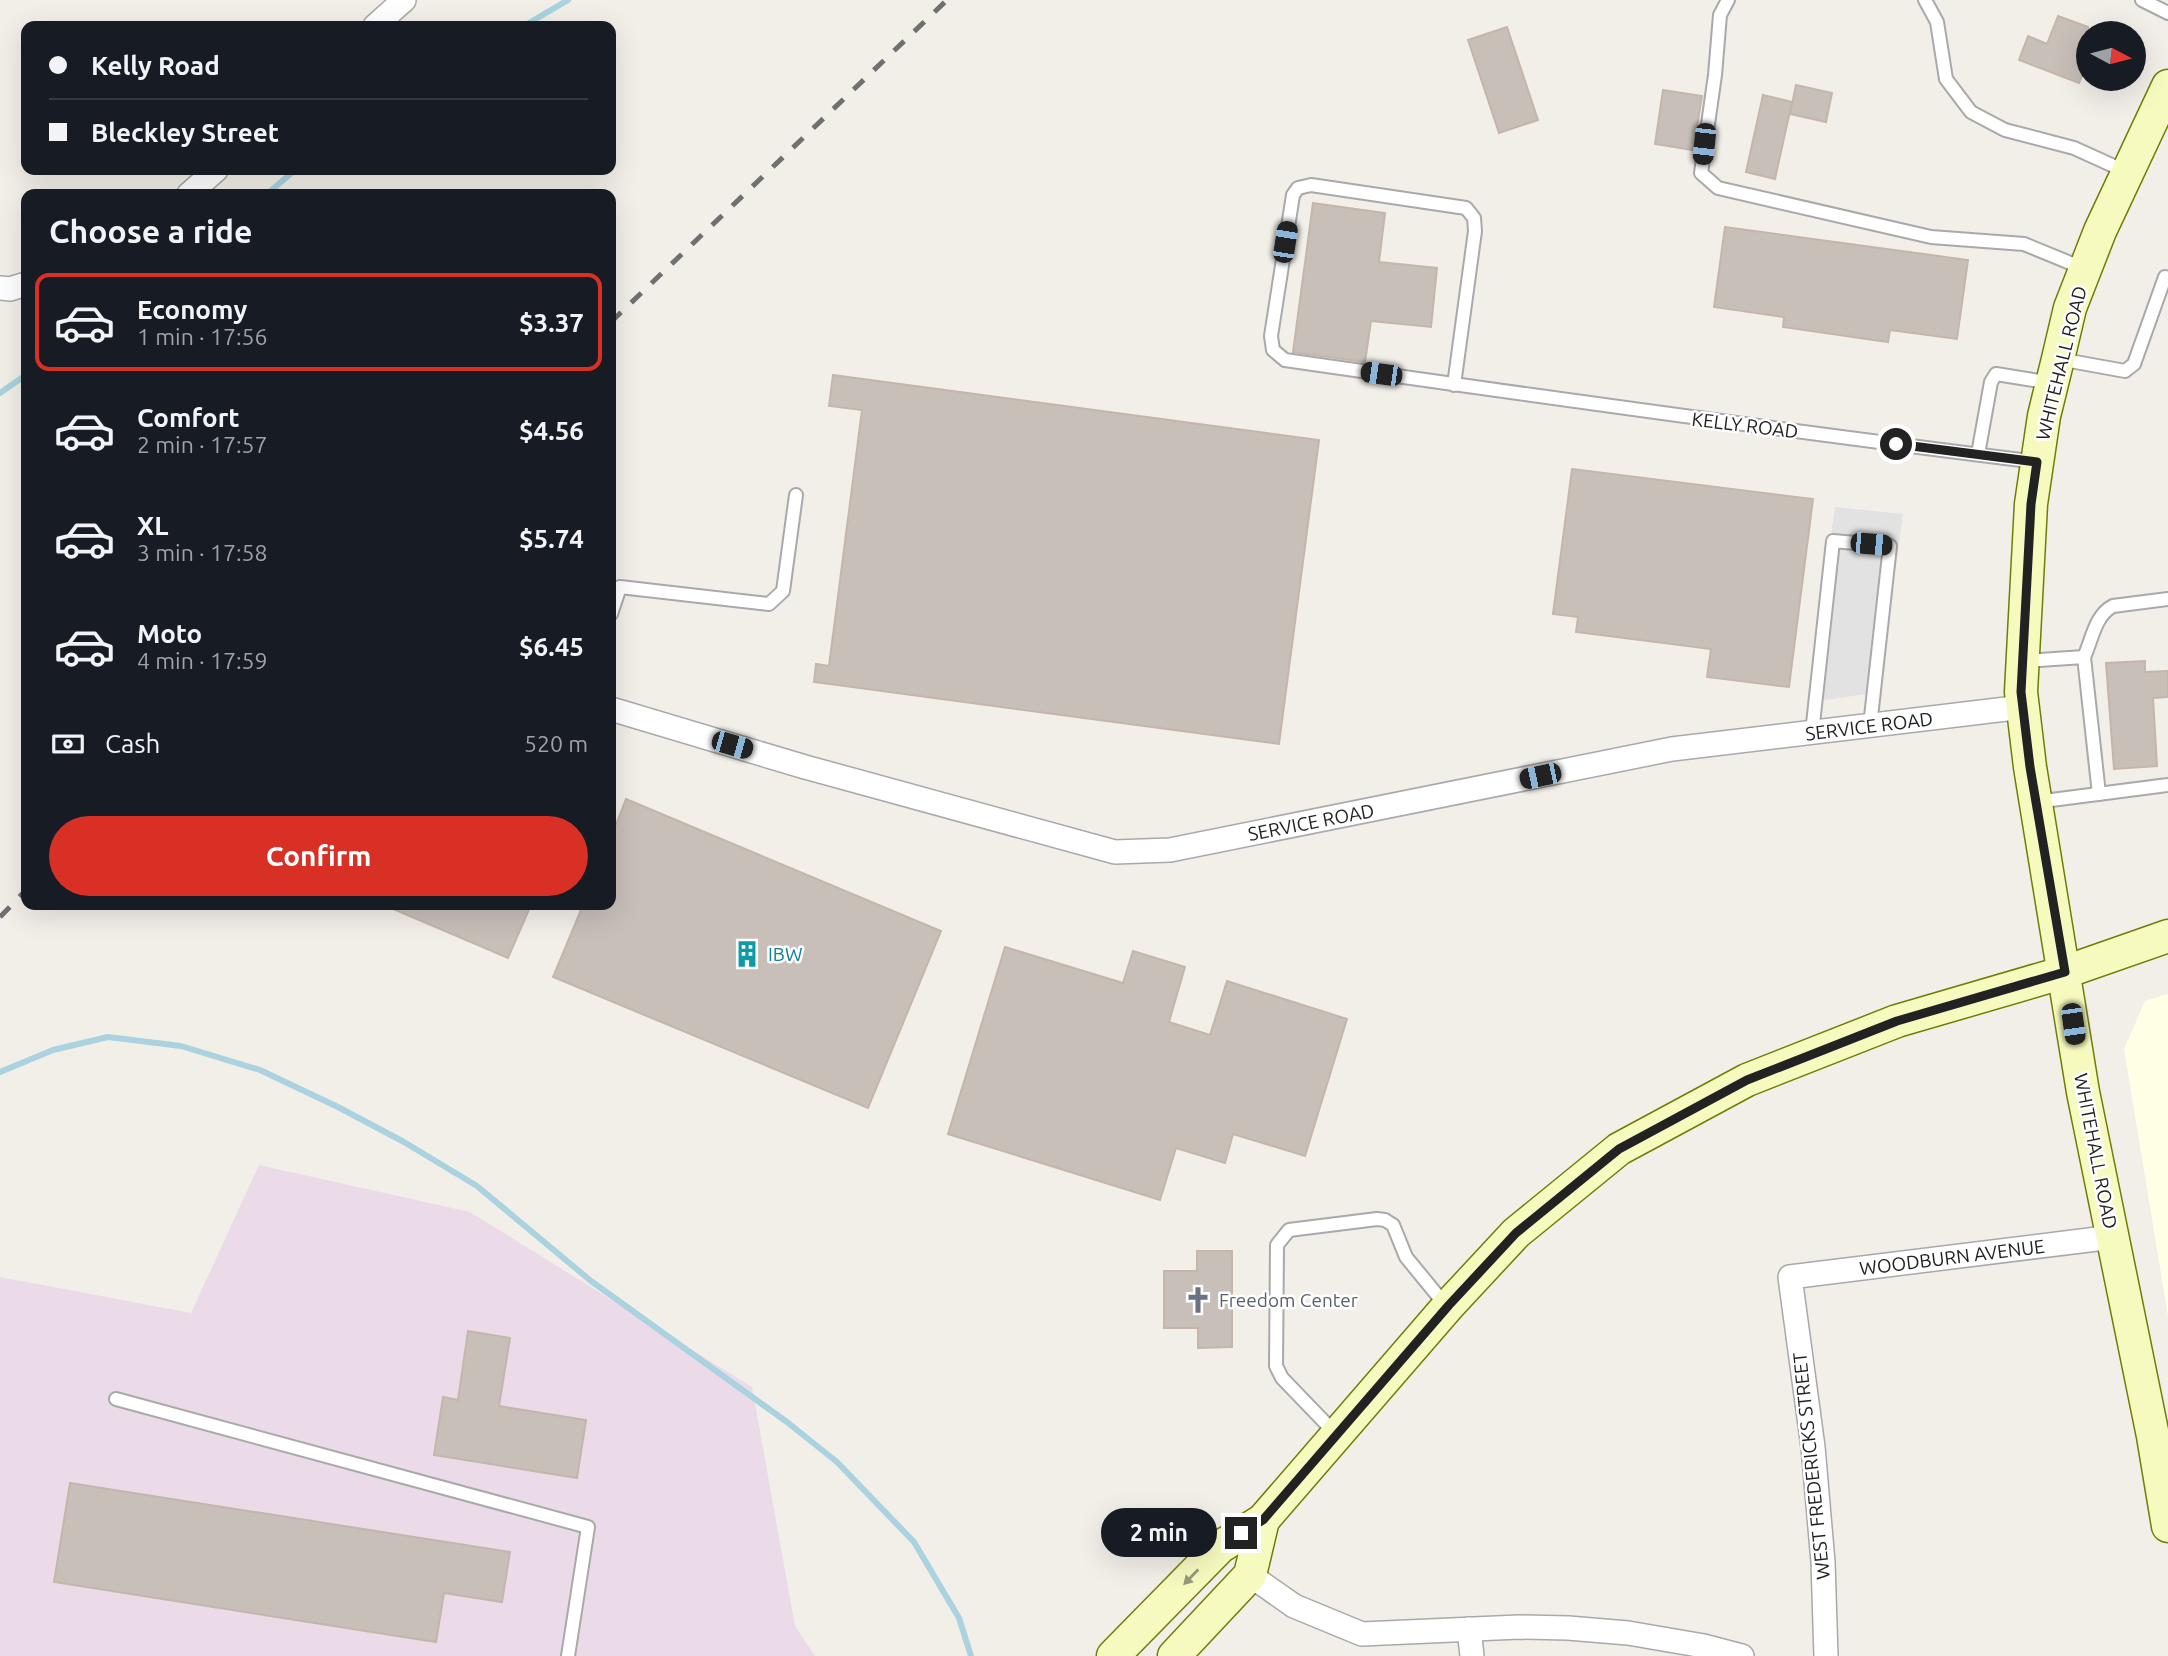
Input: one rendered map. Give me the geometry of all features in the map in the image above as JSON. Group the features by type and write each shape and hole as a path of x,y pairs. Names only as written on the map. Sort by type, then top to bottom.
{"street":[{"path":"381,21 404,0"},
{"name":"WHITEHALL ROAD","path":"2168,86 2155,125 2127,172 2100,231 2070,309 2045,416 2031,504 2021,692 2083,1092 2153,1436 2168,1526"},
{"path":"194,189 210,175"},
{"path":"0,288 10,289 21,286"},
{"name":"SERVICE ROAD","path":"616,710 805,767 1115,852 1170,850 1672,749 2023,707"},
{"path":"1113,1656 1220,1547 1263,1520 1447,1308 1516,1233 1619,1149 1747,1080 1897,1021 2065,972 2168,936"},
{"name":"WOODBURN AVENUE","path":"1790,1278 2113,1237"},
{"name":"WEST FREDERICKS STREET","path":"1790,1278 1813,1447 1823,1562 1826,1656"},
{"path":"1174,1656 1250,1575 1263,1520"},
{"path":"1250,1575 1294,1606 1362,1634 1568,1628 1628,1633 1704,1646 1742,1656"},
{"path":"1469,1629 1472,1656"}],"lane":[{"path":"1728,0 1720,16 1715,75 1701,173 1718,188 1931,237 2024,244 2086,269"},
{"path":"1925,0 1937,22 1946,79 1970,112 2005,130 2074,148 2127,172"},
{"path":"2142,0 2168,13"},
{"name":"KELLY ROAD","path":"1454,385 1475,231 1474,218 1466,208 1311,185 1298,188 1293,195 1271,336 1273,350 1285,360 1454,385 1679,417 2037,462"},
{"path":"1978,454 1990,382 1996,374 2124,371 2134,364 2165,277"},
{"path":"616,599 620,587 769,604 783,591 796,495"},
{"path":"1812,733 1833,541 1891,546 1870,726"},
{"path":"2099,794 2084,657 2105,610 2113,606 2168,599"},
{"path":"2023,661 2084,657"},
{"path":"2036,802 2168,785"},
{"path":"1336,1434 1282,1378 1276,1366 1277,1245 1281,1238 1289,1230 1384,1220 1393,1226 1414,1270 1447,1308"},
{"path":"116,1399 588,1527 568,1656"}],"shaded area":[{"path":"1835,507 1903,514 1878,692 1807,703"},
{"path":"2168,994 2168,1316 2124,1049 2145,1001"},
{"path":"259,1165 470,1212 752,1387 795,1626 815,1656 0,1656 0,1277 191,1313"}],"building":[{"path":"2058,16 2076,23 2076,82 2019,60 2028,36 2047,44"},
{"path":"1507,27 1538,120 1499,133 1468,40"},
{"path":"1796,85 1832,93 1826,122 1790,114"},
{"path":"1663,90 1702,96 1693,150 1655,144"},
{"path":"1763,95 1792,102 1775,179 1746,172"},
{"path":"1313,203 1385,213 1379,262 1437,268 1431,327 1371,321 1365,362 1293,352"},
{"path":"1725,227 1968,260 1957,339 1890,330 1888,342 1783,327 1784,317 1714,307"},
{"path":"833,375 1319,440 1279,744 814,682 816,664 829,666 862,410 829,406"},
{"path":"1572,469 1813,499 1789,687 1707,677 1711,649 1576,632 1578,617 1553,614"},
{"path":"2145,661 2145,672 2168,671 2168,697 2153,698 2157,766 2114,769 2106,663"},
{"name":"IBW","path":"626,799 941,931 868,1108 553,977 581,910 616,910 616,824"},
{"path":"396,910 529,910 508,958"},
{"path":"1005,947 1123,983 1133,951 1185,967 1169,1022 1210,1035 1227,981 1347,1019 1305,1156 1233,1134 1225,1163 1176,1148 1160,1200 948,1134"},
{"name":"Freedom Center","path":"1197,1251 1232,1251 1232,1347 1198,1348 1198,1328 1164,1328 1164,1271 1197,1271"},
{"path":"468,1331 510,1338 499,1406 586,1420 577,1478 434,1455 443,1397 458,1400"},
{"path":"70,1483 510,1552 502,1602 444,1593 436,1642 54,1582"}],"waterway":[{"path":"532,21 568,0"},
{"path":"273,189 289,175"},
{"path":"0,393 21,378"},
{"path":"0,1072 53,1050 108,1037 181,1046 260,1070 404,1142 477,1186 591,1281 787,1422 837,1462 914,1542 959,1618 971,1656"}],"railway":[{"path":"616,317 947,0"},
{"path":"0,917 21,895"}],"place":[{"name":"IBW","path":"747,954"},
{"name":"Freedom Center","path":"1198,1300"}],"route":[{"path":"1241,1533 1263,1520 1449,1305 1516,1233 1619,1149 1747,1080 1897,1021 2065,972 2030,767 2021,692 2031,504 2037,462 1896,444"}]}
